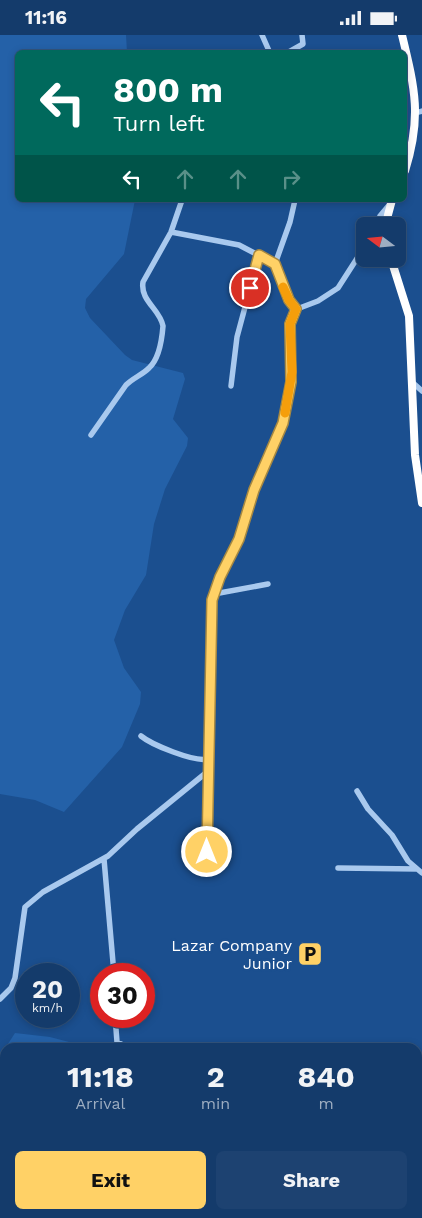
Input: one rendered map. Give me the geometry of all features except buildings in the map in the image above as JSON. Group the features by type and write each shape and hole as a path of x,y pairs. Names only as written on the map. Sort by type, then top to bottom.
{"highway":[{"path":"402,35 406,50"},
{"path":"407,55 421,111 417,141 407,166"},
{"path":"387,217 391,202"},
{"path":"394,267 409,316 415,455 422,503"}],"street":[{"path":"262,35 269,50"},
{"path":"293,50 303,43 302,35"},
{"path":"91,435 126,385 133,378 148,369 156,359 162,333 162,321 142,291 152,264 171,232 181,202"},
{"path":"275,264 290,223 295,202"},
{"path":"380,217 391,202"},
{"path":"171,232 196,238 225,241 275,264 289,300 296,309"},
{"path":"231,385 238,337 259,255"},
{"path":"207,852 207,759 211,608 214,593 239,539 254,490 283,423 291,382 290,324 296,309 318,301 338,287 356,260"},
{"path":"412,382 422,391"},
{"path":"214,593 268,584"},
{"path":"141,736 152,743 197,761 207,759"},
{"path":"0,999 12,988 15,978 25,907 43,893 104,859 207,772"},
{"path":"357,791 368,809 392,835 408,861 419,871"},
{"path":"104,859 113,963"},
{"path":"338,868 419,871"},
{"path":"116,1028 117,1042 119,1043"}],"shaded area":[{"path":"0,35 126,35 127,50 15,50 15,202 135,202 124,254 86,299 85,308 90,318 132,360 183,373 185,379 173,419 188,438 187,446 165,489 154,524 146,575 125,610 114,640 124,668 141,692 140,704 122,747 64,812 35,800 0,794"},
{"path":"15,1033 50,1037 73,1043 9,1043"}],"slow traffic":[{"path":"283,287 296,309 291,318 289,330 292,372 285,413"}],"place":[{"name":"Lazar Company Junior","path":"310,954"}],"route":[{"path":"207,852 207,772 212,600 216,585 236,547 258,479 283,423 292,372 289,330 291,318 296,309 289,300 275,264 259,255 250,288"}]}
